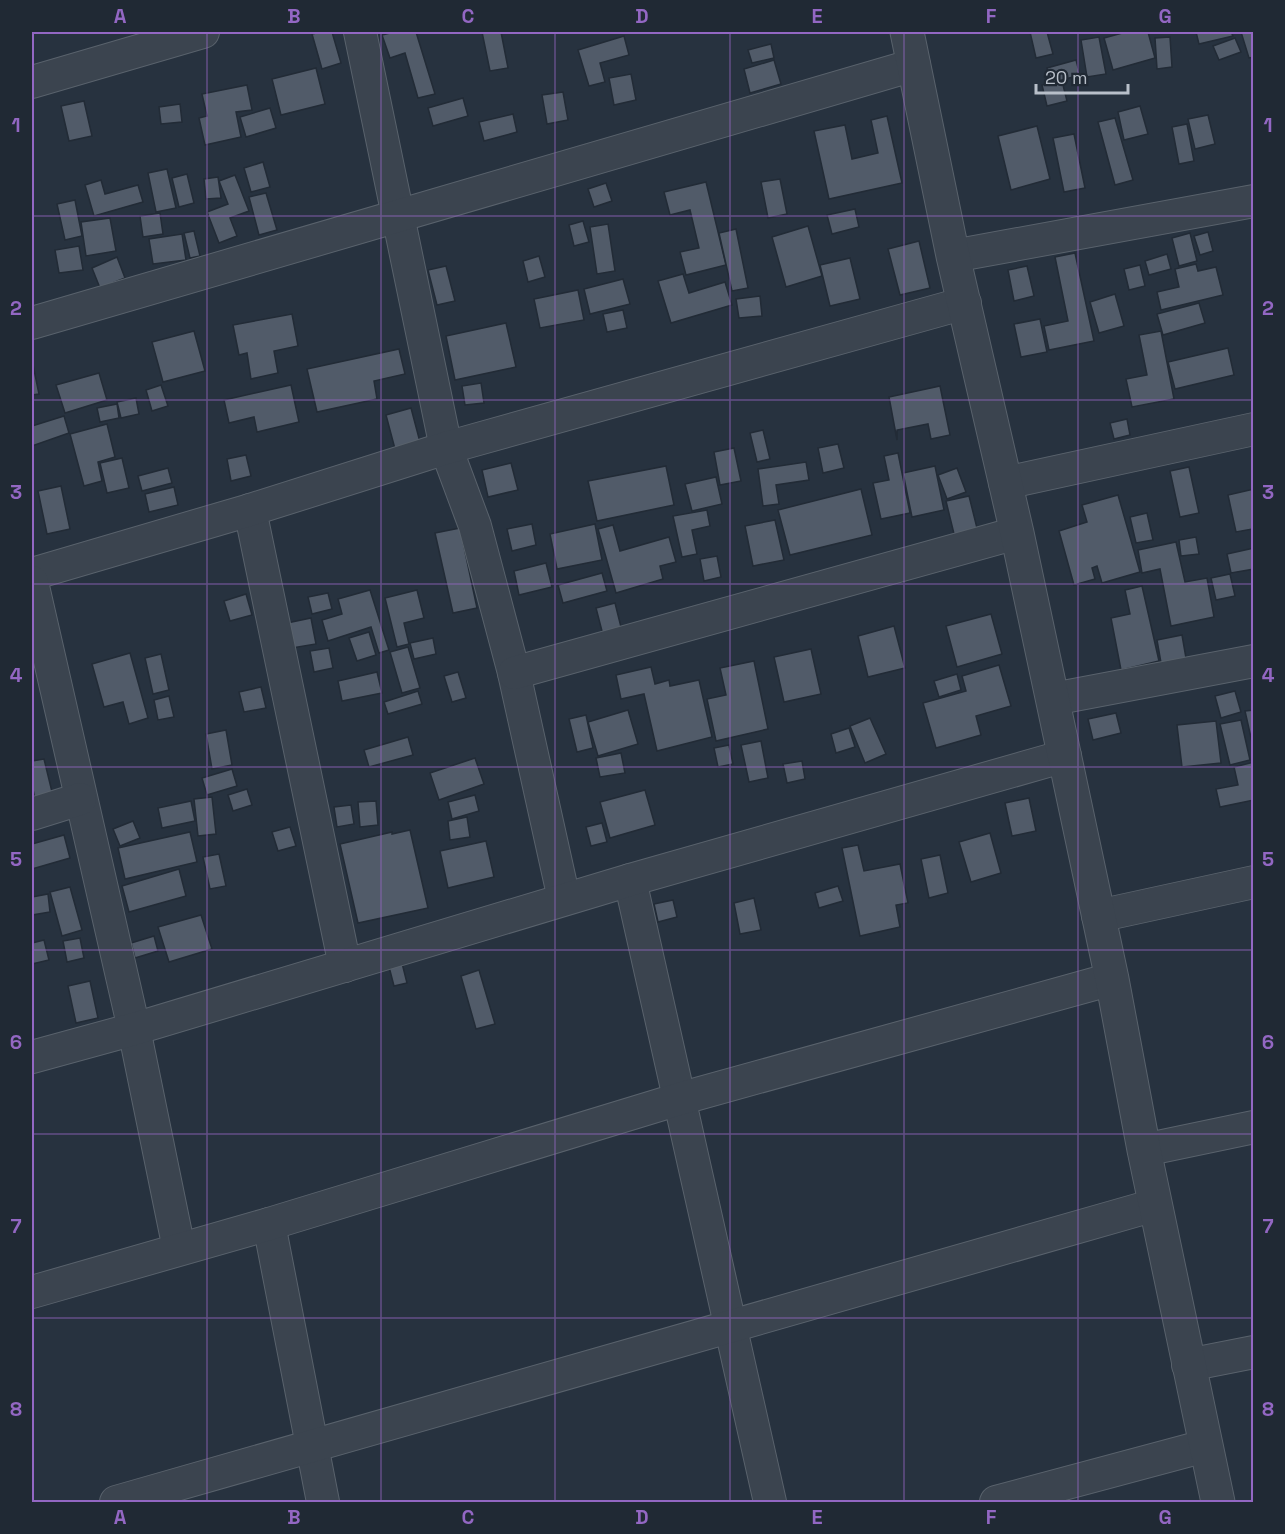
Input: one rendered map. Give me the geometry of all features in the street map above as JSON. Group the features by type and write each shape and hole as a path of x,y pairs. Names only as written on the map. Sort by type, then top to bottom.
{"street":[{"path":"32,82 203,32"},
{"path":"360,32 446,448 475,526 514,673 564,900"},
{"path":"908,32 953,256 1053,699 1112,979 1155,1205 1218,1503"},
{"path":"32,323 914,65"},
{"path":"953,256 1254,201"},
{"path":"32,574 250,510 446,448 965,303"},
{"path":"1005,483 1254,429"},
{"path":"250,510 345,966"},
{"path":"514,673 1017,533"},
{"path":"32,582 134,1029 179,1249"},
{"path":"1053,699 1254,662"},
{"path":"32,1057 134,1029 630,880 1065,756"},
{"path":"32,814 80,799"},
{"path":"630,880 770,1503"},
{"path":"1098,916 1254,882"},
{"path":"32,1292 270,1224 679,1099 1112,979"},
{"path":"1144,1150 1254,1127"},
{"path":"116,1503 1155,1205"},
{"path":"270,1224 323,1503"},
{"path":"1188,1365 1254,1352"},
{"path":"996,1503 1067,1493 1205,1446"}],"building":[{"path":"332,32 341,63 322,69 312,34"},
{"path":"394,32 416,32 435,94 418,98 405,53 390,58 382,35"},
{"path":"482,32 501,32 508,68 490,71"},
{"path":"1030,32 1047,32 1053,54 1036,58"},
{"path":"1126,32 1148,32 1155,58 1113,70 1104,38"},
{"path":"1196,32 1231,32 1233,36 1199,44"},
{"path":"1241,32 1254,32 1254,57 1249,58"},
{"path":"624,36 629,55 600,63 605,82 589,86 578,50"},
{"path":"1099,37 1106,74 1087,77 1081,40"},
{"path":"1170,37 1172,67 1157,69 1155,38"},
{"path":"1235,38 1241,52 1219,60 1213,46"},
{"path":"771,44 774,58 752,63 748,50"},
{"path":"774,60 781,84 750,93 744,69"},
{"path":"1076,60 1080,75 1051,83 1047,68"},
{"path":"316,68 325,104 281,115 272,79"},
{"path":"631,74 636,100 614,105 609,78"},
{"path":"1062,81 1067,101 1047,106 1042,85"},
{"path":"247,85 252,110 236,112 241,137 205,145 199,118 207,116 202,94"},
{"path":"563,92 568,120 547,124 542,95"},
{"path":"463,98 468,116 433,126 428,108"},
{"path":"84,101 92,136 69,141 61,106"},
{"path":"180,104 182,122 161,124 159,107"},
{"path":"1140,106 1148,134 1124,140 1118,112"},
{"path":"270,108 276,128 246,137 240,117"},
{"path":"513,114 517,132 484,141 479,122"},
{"path":"1208,115 1215,144 1195,149 1188,119"},
{"path":"887,116 902,183 829,199 814,131 845,125 852,159 878,153 871,120"},
{"path":"1115,118 1133,180 1115,185 1098,122"},
{"path":"1187,124 1194,161 1179,164 1172,127"},
{"path":"1037,126 1050,179 1011,190 998,136"},
{"path":"1074,134 1085,188 1064,192 1053,138"},
{"path":"263,162 270,187 251,192 244,168"},
{"path":"167,169 176,208 156,212 148,173"},
{"path":"187,174 194,203 179,207 172,178"},
{"path":"235,175 249,211 230,218 237,236 219,243 207,212 228,204 219,181"},
{"path":"218,177 221,198 206,199 204,179"},
{"path":"780,179 787,214 768,218 761,182"},
{"path":"101,180 105,194 138,185 143,202 94,216 85,185"},
{"path":"706,182 726,265 686,275 680,252 699,248 690,210 670,215 664,192"},
{"path":"606,183 612,201 594,207 588,189"},
{"path":"266,193 277,230 259,235 249,197"},
{"path":"75,200 82,236 65,240 57,204"},
{"path":"855,209 859,227 832,234 827,215"},
{"path":"160,213 163,234 143,237 140,216"},
{"path":"110,218 116,251 86,256 81,222"},
{"path":"583,221 589,242 574,246 569,225"},
{"path":"608,224 615,271 597,274 590,227"},
{"path":"808,226 822,276 786,287 772,237"},
{"path":"736,229 748,288 732,291 719,233"},
{"path":"194,231 200,256 190,258 184,233"},
{"path":"1208,232 1213,251 1200,255 1194,236"},
{"path":"1190,233 1197,261 1179,266 1172,238"},
{"path":"182,234 186,260 153,264 149,239"},
{"path":"919,241 930,288 900,295 888,249"},
{"path":"79,246 83,270 59,273 55,250"},
{"path":"1075,253 1094,341 1049,350 1044,326 1068,321 1055,257"},
{"path":"1167,254 1171,269 1149,275 1145,261"},
{"path":"539,256 545,277 528,282 523,261"},
{"path":"117,257 125,278 100,288 92,268"},
{"path":"850,258 860,299 830,306 820,265"},
{"path":"1196,264 1198,271 1216,267 1223,295 1161,310 1157,292 1179,287 1175,269"},
{"path":"1140,265 1145,286 1129,290 1124,269"},
{"path":"446,266 455,301 437,305 428,270"},
{"path":"1027,266 1034,296 1014,301 1008,270"},
{"path":"683,274 689,293 725,282 732,305 671,323 658,281"},
{"path":"623,279 630,304 590,314 584,289"},
{"path":"578,290 584,320 540,328 534,299"},
{"path":"1115,294 1124,326 1099,333 1090,302"},
{"path":"760,296 762,316 739,318 736,299"},
{"path":"1199,303 1205,323 1163,335 1157,314"},
{"path":"623,310 627,328 607,332 603,314"},
{"path":"292,314 298,346 274,351 278,373 251,379 247,353 239,355 233,325"},
{"path":"1040,319 1047,352 1021,357 1014,324"},
{"path":"506,323 516,367 455,380 446,336"},
{"path":"194,331 205,371 163,382 152,342"},
{"path":"1161,331 1174,399 1132,407 1126,379 1147,375 1139,335"},
{"path":"1228,348 1234,375 1175,389 1168,362"},
{"path":"399,349 405,374 374,381 377,399 317,412 307,369"},
{"path":"32,360 39,394 32,395"},
{"path":"99,373 107,400 65,413 56,385"},
{"path":"481,383 484,403 465,405 462,386"},
{"path":"161,385 168,406 152,411 146,390"},
{"path":"291,385 299,422 257,432 254,417 229,423 224,400"},
{"path":"940,386 950,435 931,439 928,424 897,430 897,440 889,397"},
{"path":"136,398 139,414 121,418 117,402"},
{"path":"117,404 119,418 100,422 97,408"},
{"path":"411,408 420,442 395,449 386,415"},
{"path":"64,416 69,433 32,446 32,426"},
{"path":"1127,419 1130,435 1114,439 1110,423"},
{"path":"107,424 115,457 98,462 102,481 84,486 70,434"},
{"path":"763,430 770,459 757,462 750,433"},
{"path":"838,444 844,468 823,473 818,448"},
{"path":"734,448 741,481 720,485 714,452"},
{"path":"898,453 910,513 881,519 873,483 889,480 884,456"},
{"path":"246,455 251,476 231,481 227,459"},
{"path":"122,458 129,488 107,493 100,463"},
{"path":"806,462 809,480 776,485 779,504 763,506 758,469"},
{"path":"511,463 518,490 488,497 482,470"},
{"path":"666,466 674,505 597,521 588,481"},
{"path":"935,466 944,510 912,517 903,473"},
{"path":"1189,467 1199,513 1180,517 1170,471"},
{"path":"168,468 172,483 142,491 138,476"},
{"path":"957,468 966,492 947,499 938,475"},
{"path":"716,477 722,504 692,511 685,484"},
{"path":"61,486 70,529 47,534 38,491"},
{"path":"174,487 178,505 149,512 145,494"},
{"path":"861,489 872,535 790,555 778,510"},
{"path":"1254,489 1254,537 1252,529 1236,532 1228,495"},
{"path":"1118,495 1140,572 1102,583 1097,566 1092,568 1095,579 1074,585 1059,531 1087,522 1082,505"},
{"path":"969,496 978,532 955,538 946,501"},
{"path":"707,510 710,526 692,530 697,554 682,557 673,516"},
{"path":"1147,513 1153,540 1136,543 1130,517"},
{"path":"775,520 784,560 753,566 745,526"},
{"path":"532,524 536,545 512,551 507,529"},
{"path":"595,524 602,560 557,569 550,534"},
{"path":"613,525 620,551 669,537 676,562 660,566 663,579 616,593 598,529"},
{"path":"460,528 477,608 453,613 435,533"},
{"path":"1196,537 1199,554 1181,556 1179,540"},
{"path":"1176,542 1185,582 1207,578 1214,617 1171,626 1160,569 1142,573 1138,550"},
{"path":"1254,548 1254,569 1231,573 1227,554"},
{"path":"717,556 721,577 704,581 700,559"},
{"path":"546,563 552,587 519,595 514,571"},
{"path":"602,573 607,591 563,603 558,585"},
{"path":"1230,574 1235,596 1216,600 1211,578"},
{"path":"1142,586 1159,661 1121,670 1111,618 1130,614 1125,590"},
{"path":"370,590 389,650 379,653 371,627 328,641 322,620 342,614 338,599"},
{"path":"417,590 424,618 404,623 409,644 397,647 385,598"},
{"path":"328,593 332,609 312,614 308,597"},
{"path":"246,594 252,615 230,621 224,601"},
{"path":"615,603 622,631 603,635 596,608"},
{"path":"991,614 1002,654 957,667 946,626"},
{"path":"311,618 316,644 292,648 287,623"},
{"path":"894,626 905,668 868,677 858,636"},
{"path":"369,632 376,655 357,661 349,638"},
{"path":"1182,635 1186,658 1161,663 1157,640"},
{"path":"433,638 436,654 414,659 410,643"},
{"path":"408,647 420,688 402,693 390,652"},
{"path":"329,648 333,668 314,672 310,651"},
{"path":"811,649 821,694 784,702 774,657"},
{"path":"130,653 148,718 129,724 123,702 104,707 92,664"},
{"path":"161,654 169,690 153,694 145,658"},
{"path":"754,661 768,729 716,741 707,699 726,695 720,668"},
{"path":"999,665 1011,706 976,716 981,735 936,748 923,703 966,691 962,676"},
{"path":"651,667 655,684 669,680 670,686 699,680 712,737 657,751 644,694 621,699 616,675"},
{"path":"377,672 382,693 342,701 338,681"},
{"path":"458,672 466,698 452,702 444,676"},
{"path":"957,674 961,690 939,697 934,681"},
{"path":"261,687 266,708 244,712 239,692"},
{"path":"418,691 422,704 388,714 384,702"},
{"path":"1235,691 1241,712 1221,718 1215,696"},
{"path":"169,696 174,717 158,720 154,700"},
{"path":"628,710 638,744 598,756 588,722"},
{"path":"1254,710 1254,751 1245,711"},
{"path":"1116,713 1121,733 1093,740 1088,719"},
{"path":"586,715 593,748 577,752 569,719"},
{"path":"870,718 886,754 865,763 850,726"},
{"path":"1241,720 1250,760 1230,765 1220,724"},
{"path":"1216,721 1221,763 1182,767 1177,725"},
{"path":"849,728 855,747 836,753 831,734"},
{"path":"226,730 232,765 212,769 206,734"},
{"path":"408,737 413,755 369,767 364,750"},
{"path":"761,741 768,778 749,782 741,745"},
{"path":"729,745 733,764 718,767 714,748"},
{"path":"621,753 625,773 600,777 596,758"},
{"path":"475,758 484,784 439,800 430,773"},
{"path":"44,759 53,796 35,800 32,761"},
{"path":"802,761 805,779 787,783 783,764"},
{"path":"1254,762 1254,800 1220,807 1216,789 1238,785 1234,767"},
{"path":"232,769 237,786 207,795 202,778"},
{"path":"247,789 252,805 233,811 228,795"},
{"path":"645,790 655,825 610,838 600,802"},
{"path":"475,795 479,811 452,819 448,802"},
{"path":"212,797 216,834 198,836 194,799"},
{"path":"1029,798 1036,831 1012,836 1005,803"},
{"path":"191,801 195,821 162,828 158,808"},
{"path":"376,801 378,825 360,827 358,802"},
{"path":"351,805 354,824 337,827 334,807"},
{"path":"467,817 470,837 450,840 448,821"},
{"path":"133,821 140,838 120,846 113,829"},
{"path":"602,823 607,842 591,846 586,827"},
{"path":"290,827 296,846 278,851 272,832"},
{"path":"410,830 428,908 358,923 340,844"},
{"path":"190,832 197,862 125,879 118,848"},
{"path":"990,833 1001,873 971,882 959,842"},
{"path":"64,835 70,858 32,869 32,844"},
{"path":"486,841 494,877 448,888 440,851"},
{"path":"858,845 864,871 900,864 908,903 896,905 900,927 860,936 842,848"},
{"path":"219,854 226,886 210,889 203,857"},
{"path":"940,855 948,893 929,898 921,859"},
{"path":"179,869 186,896 129,912 122,886"},
{"path":"838,886 843,901 819,908 815,893"},
{"path":"70,887 82,930 62,936 50,892"},
{"path":"48,894 50,912 32,915 32,897"},
{"path":"754,898 761,930 740,934 734,903"},
{"path":"673,900 677,917 658,922 654,904"},
{"path":"201,915 212,949 169,962 158,927"},
{"path":"154,936 158,951 135,958 131,943"},
{"path":"80,938 84,958 67,962 63,941"},
{"path":"44,940 49,960 32,964 32,943"},
{"path":"400,955 407,983 394,986 387,959"},
{"path":"479,970 495,1024 476,1029 461,976"},
{"path":"90,981 98,1018 76,1023 68,986"}]}
